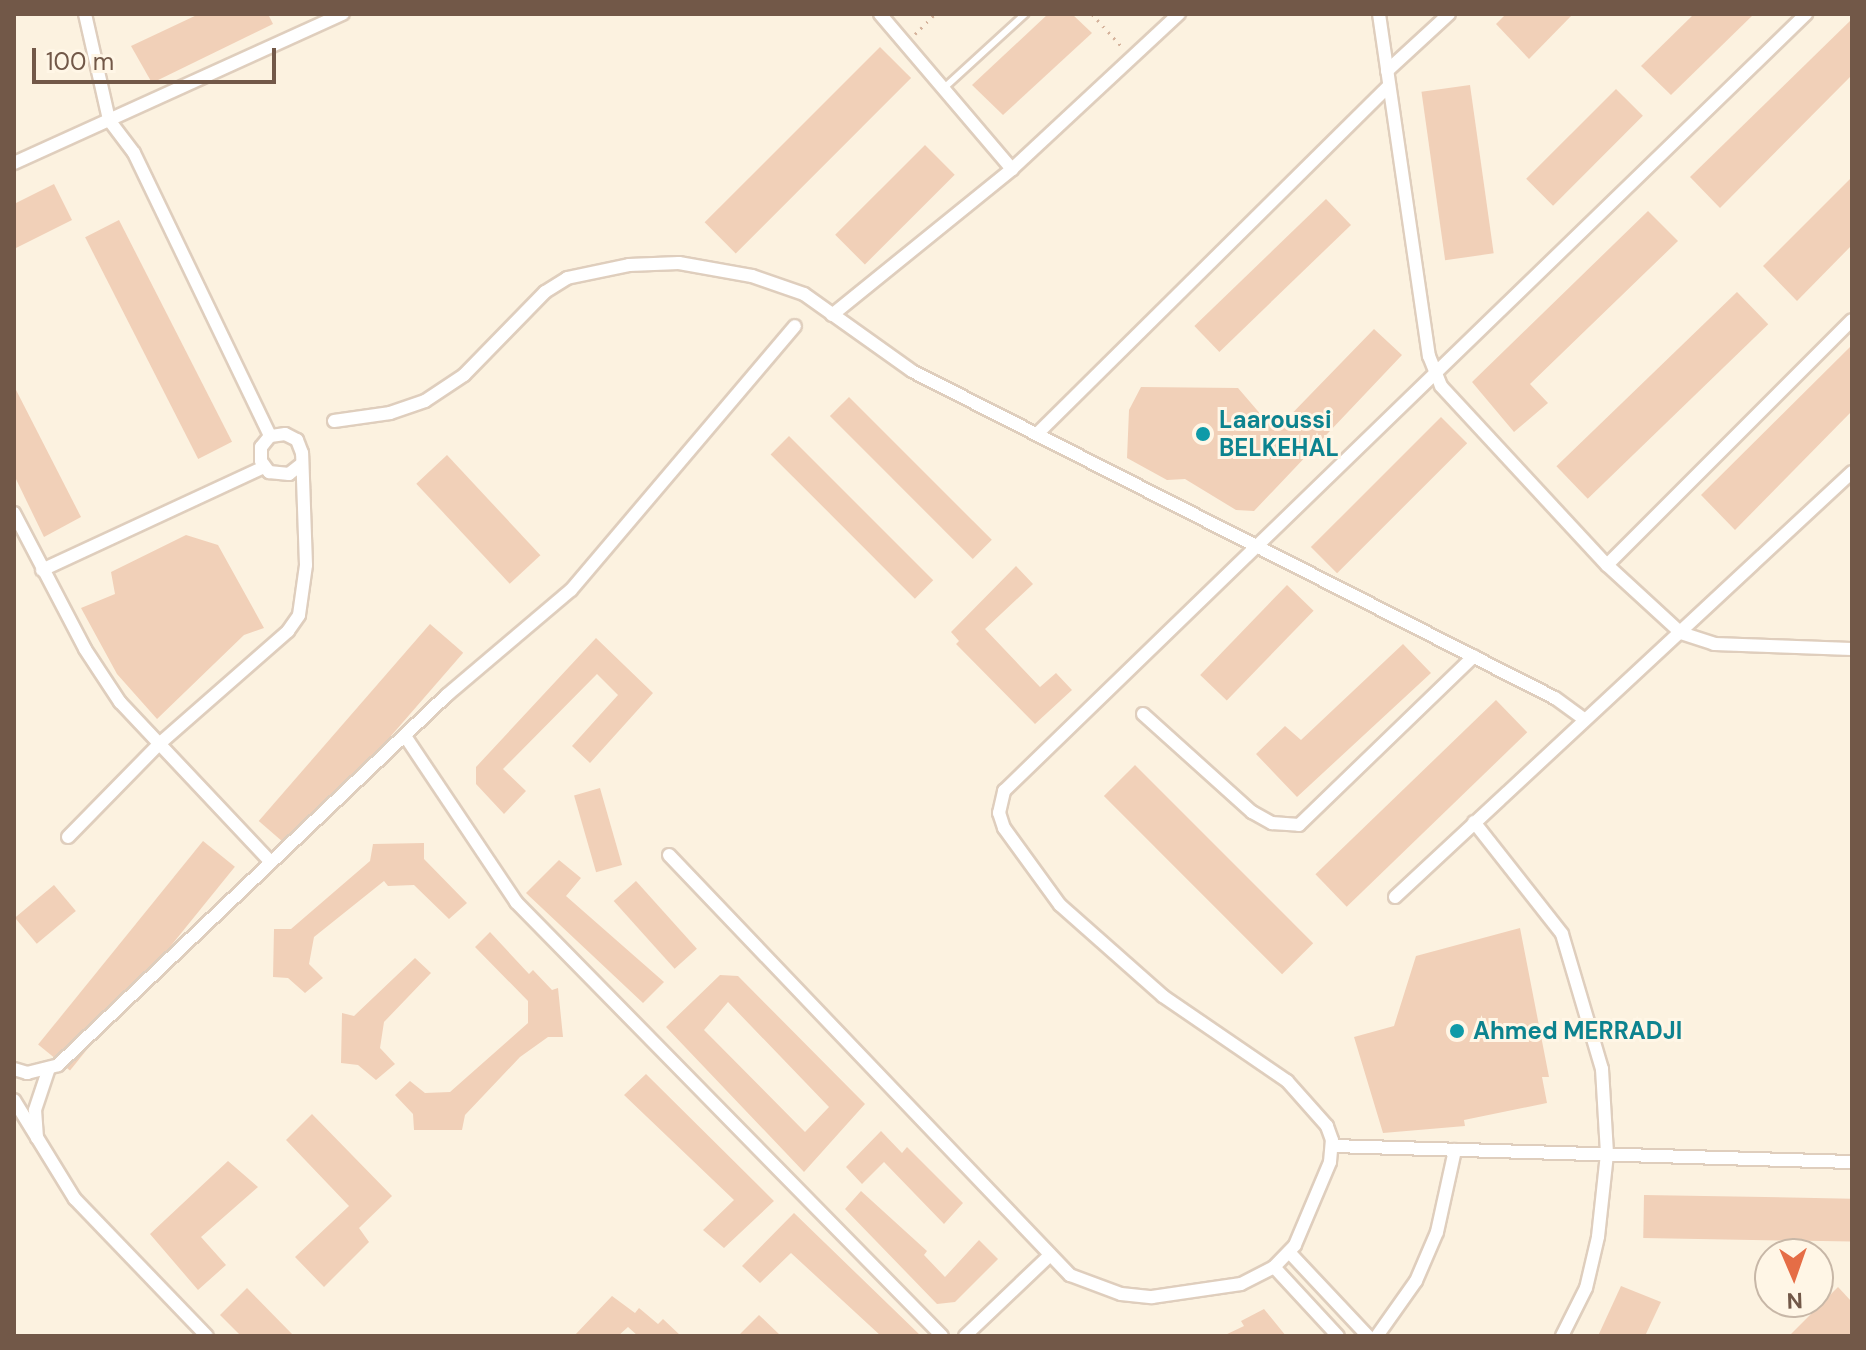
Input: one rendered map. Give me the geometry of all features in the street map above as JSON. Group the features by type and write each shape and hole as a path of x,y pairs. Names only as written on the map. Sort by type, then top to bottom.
{"street":[{"path":"85,14 109,120 134,153 270,436"},
{"path":"14,163 343,14"},
{"path":"880,14 1012,169"},
{"path":"1379,14 1435,377 1607,565 1681,633 1714,644 1852,649"},
{"path":"1387,71 1449,14"},
{"path":"669,855 1070,1275 1095,1286 1152,1297 1241,1284 1274,1267 1289,1252 1333,1146 1312,1104 1287,1081 1163,996 1060,905 1004,828 999,813 1010,783 1435,377 1806,14"},
{"path":"832,315 1012,169 1134,59 1175,16"},
{"path":"1039,432 1389,86"},
{"path":"334,421 390,413 425,401 464,375 545,292 589,272 667,263 708,267 804,294 912,371 1039,432 1474,656 1555,698 1583,718"},
{"path":"1607,565 1852,320"},
{"path":"37,1145 35,1110 49,1068 405,736 571,590 795,326"},
{"path":"68,837 158,745 288,631 299,615 306,565 299,466 302,453 297,440 285,434 270,436"},
{"path":"270,436 259,454 264,467 282,476 299,466"},
{"path":"42,570 264,467"},
{"path":"1395,897 1583,718 1681,633 1852,472"},
{"path":"14,513 42,570 112,689 158,745 271,862"},
{"path":"1143,714 1252,812 1272,823 1299,825 1474,656"},
{"path":"405,736 516,902 942,1336"},
{"path":"1474,822 1534,893 1562,934 1577,971 1602,1069 1607,1154 1586,1288 1562,1336"},
{"path":"14,1069 27,1073 49,1068"},
{"path":"14,1100 37,1145 75,1199 207,1336"},
{"path":"1333,1146 1852,1162"},
{"path":"1377,1336 1416,1281 1437,1232 1455,1150"},
{"path":"1289,1252 1368,1336"},
{"path":"965,1336 1050,1255"},
{"path":"1274,1267 1338,1336"}],"lane":[{"path":"944,88 1025,14"}],"path":[{"path":"906,42 935,14"},
{"path":"1092,14 1134,59"}],"building":[{"path":"199,14 268,14 273,24 152,83 131,46"},
{"path":"1048,14 1072,14 1092,33 1003,115 972,85"},
{"path":"1506,14 1573,14 1529,59 1496,24"},
{"path":"1694,14 1754,14 1671,95 1641,66"},
{"path":"1852,19 1852,75 1720,208 1690,177"},
{"path":"880,47 911,78 736,253 705,222"},
{"path":"1470,85 1494,253 1445,260 1421,92"},
{"path":"1616,89 1643,116 1553,206 1526,179"},
{"path":"925,145 955,175 865,265 835,235"},
{"path":"1852,177 1852,245 1797,301 1763,266"},
{"path":"54,184 72,220 14,249 14,204"},
{"path":"1326,199 1351,225 1219,352 1194,326"},
{"path":"1648,211 1678,241 1530,384 1548,403 1514,432 1472,382"},
{"path":"119,220 232,442 198,459 85,237"},
{"path":"1737,292 1768,324 1588,499 1556,466"},
{"name":"Laaroussi BELKEHAL","path":"1374,329 1402,355 1254,511 1236,510 1185,479 1167,480 1127,458 1129,410 1141,387 1238,388 1275,431"},
{"path":"1852,345 1852,411 1735,530 1701,495"},
{"path":"14,386 81,517 44,537 14,475"},
{"path":"849,397 992,540 973,559 830,416"},
{"path":"1441,417 1467,443 1337,573 1311,547"},
{"path":"789,436 933,580 915,599 771,454"},
{"path":"447,455 540,555 510,584 416,484"},
{"path":"186,535 218,545 264,628 244,635 157,719 117,674 81,608 115,594 111,572"},
{"path":"1016,566 1033,584 985,629 1040,687 1056,673 1072,690 1035,724 956,644 959,641 951,632"},
{"path":"1287,585 1314,611 1227,701 1200,675"},
{"path":"430,624 463,653 292,850 259,821"},
{"path":"596,638 653,693 590,763 572,746 618,695 597,674 503,769 526,791 504,814 476,784 476,767"},
{"path":"1403,644 1431,673 1297,797 1256,754 1285,726 1301,740"},
{"path":"1496,700 1527,732 1347,907 1315,874"},
{"path":"1135,765 1313,943 1282,974 1104,796"},
{"path":"600,788 622,865 596,872 574,795"},
{"path":"203,841 235,867 70,1070 38,1045"},
{"path":"424,843 424,859 467,903 449,919 414,885 388,886 384,881 314,937 309,964 323,978 305,993 288,978 273,977 274,929 291,929 370,861 373,844"},
{"path":"559,860 581,878 566,896 664,982 643,1003 526,893"},
{"path":"636,881 697,949 675,969 614,901"},
{"path":"54,885 76,911 37,944 15,918"},
{"name":"Ahmed MERRADJI","path":"1520,928 1549,1077 1542,1077 1547,1103 1464,1120 1465,1126 1383,1133 1354,1037 1394,1026 1416,956"},
{"path":"490,932 529,974 533,970 552,990 558,988 563,1037 548,1037 520,1057 465,1115 462,1130 414,1130 413,1114 395,1095 410,1081 425,1093 450,1092 528,1023 528,1001 475,947"},
{"path":"415,958 431,973 384,1022 380,1048 395,1064 376,1080 358,1065 341,1063 342,1013 354,1016"},
{"path":"720,975 738,976 865,1104 804,1172 666,1027","holes":["728,1002 829,1107 805,1132 704,1030"]},
{"path":"646,1074 774,1201 724,1248 703,1230 734,1200 624,1095"},
{"path":"312,1114 392,1196 359,1228 369,1242 324,1287 295,1257 349,1206 286,1140"},
{"path":"881,1131 902,1153 907,1147 963,1203 944,1224 884,1162 862,1184 846,1167"},
{"path":"228,1161 258,1187 201,1237 226,1265 198,1290 150,1234"},
{"path":"861,1191 927,1251 924,1255 945,1277 979,1240 998,1259 955,1302 937,1304 845,1209"},
{"path":"1644,1195 1852,1199 1851,1242 1834,1241 1834,1238 1643,1238"},
{"path":"794,1213 921,1336 881,1336 791,1253 760,1283 742,1266"},
{"path":"1621,1286 1661,1302 1645,1336 1598,1336"},
{"path":"1838,1287 1852,1302 1852,1336 1789,1336 1807,1318 1834,1318 1834,1291"},
{"path":"247,1288 294,1336 241,1336 220,1315"},
{"path":"612,1296 635,1313 639,1308 658,1324 663,1319 681,1336 638,1336 628,1327 618,1336 574,1336"},
{"path":"1264,1309 1286,1336 1223,1336 1244,1326 1241,1321"},
{"path":"759,1315 781,1336 738,1336"}],"place":[{"name":"Laaroussi BELKEHAL","path":"1203,434"},
{"name":"Ahmed MERRADJI","path":"1457,1031"}]}
